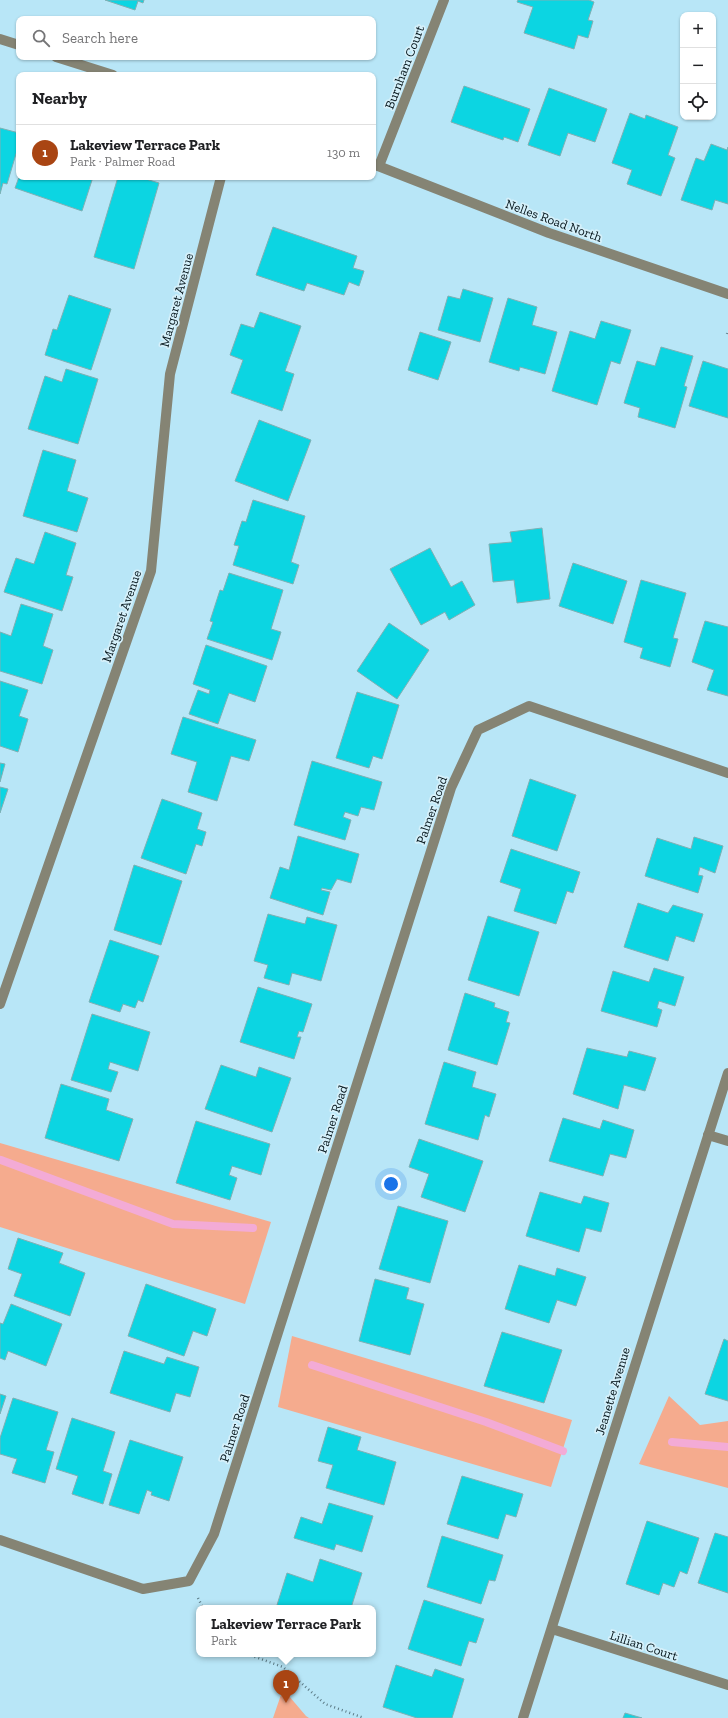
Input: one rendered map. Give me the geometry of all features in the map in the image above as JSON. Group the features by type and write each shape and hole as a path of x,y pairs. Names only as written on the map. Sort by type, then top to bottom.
{"street":[{"name":"Burnham Court","path":"376,165 444,0"},
{"path":"0,39 16,44"},
{"path":"66,60 104,72"},
{"name":"Nelles Road North","path":"376,165 549,234 728,294"},
{"name":"Margaret Avenue","path":"0,1004 151,571 170,374 220,180"},
{"name":"Palmer Road","path":"0,1540 143,1589 189,1581 214,1534 451,788 478,730 529,706 728,773"},
{"name":"Jeanette Avenue","path":"523,1718 636,1358 728,1073"},
{"path":"708,1135 728,1141"},
{"name":"Lillian Court","path":"552,1629 728,1685"}],"path":[{"path":"255,1657 283,1667 325,1704 364,1718"}],"shaded area":[{"path":"0,1143 271,1222 245,1304 0,1227"},
{"path":"292,1336 572,1420 551,1487 278,1407"},
{"path":"669,1396 700,1425 728,1421 728,1488 639,1464"},
{"path":"283,1689 306,1716 309,1718 273,1718"}],"building":[{"path":"105,0 144,0 143,3 138,1 135,10"},
{"path":"518,0 589,0 594,2 588,20 593,21 588,38 578,35 574,49 524,33 533,7 517,2"},
{"path":"464,86 530,109 518,142 504,137 503,140 451,122"},
{"path":"549,88 607,109 595,142 568,133 560,156 528,145"},
{"path":"630,113 645,119 646,115 678,127 668,155 675,158 661,196 627,184 632,170 612,163"},
{"path":"0,128 16,132 16,154 7,184 3,183 0,194"},
{"path":"711,144 727,150 728,147 728,204 715,200 712,210 681,200 696,158 704,161"},
{"path":"18,180 92,180 82,211 15,188"},
{"path":"117,180 149,180 159,183 134,269 94,257"},
{"path":"273,227 357,256 353,268 364,271 359,286 349,282 344,295 307,283 304,291 256,275"},
{"path":"463,289 493,298 480,342 438,330 448,296 460,299"},
{"path":"69,295 111,309 91,370 45,355 53,329 57,330"},
{"path":"508,298 537,307 532,325 557,332 545,374 520,367 519,371 489,362"},
{"path":"260,312 301,326 285,371 294,374 282,411 231,393 243,360 230,355 241,324 254,328"},
{"path":"601,321 631,330 620,364 611,361 597,405 552,391 570,331 595,339"},
{"path":"420,332 451,342 438,380 408,370"},
{"path":"661,347 693,356 684,386 687,387 675,428 638,417 640,408 624,403 637,361 655,366"},
{"path":"703,361 728,369 728,418 689,406"},
{"path":"66,369 98,379 78,444 28,429 45,376 62,382"},
{"path":"259,420 311,440 288,501 235,481"},
{"path":"43,450 76,460 67,491 88,498 77,532 23,516"},
{"path":"253,500 305,516 291,562 299,565 293,584 233,565 239,546 234,545 242,521 246,522"},
{"path":"542,528 550,599 517,603 514,580 493,582 489,544 512,542 510,532"},
{"path":"45,532 76,543 66,575 73,577 62,611 4,592 16,558 34,564"},
{"path":"430,548 451,587 462,581 475,605 449,620 445,612 421,625 390,569"},
{"path":"573,563 627,581 613,624 559,606"},
{"path":"229,573 283,590 271,629 281,632 272,660 207,639 213,622 210,621 220,590 223,591"},
{"path":"641,580 686,593 673,638 678,639 670,667 640,658 643,648 624,642"},
{"path":"21,604 53,614 43,646 53,650 42,684 0,671 0,632 11,636"},
{"path":"705,621 728,627 728,696 707,690 714,670 692,662"},
{"path":"389,623 429,650 397,699 357,671"},
{"path":"206,645 267,666 255,702 229,693 218,724 189,714 198,690 209,694 210,690 193,684"},
{"path":"0,681 28,690 19,716 28,719 18,752 0,746"},
{"path":"357,692 399,705 382,759 373,756 369,768 336,758"},
{"path":"183,717 256,740 249,761 231,756 217,801 188,792 197,762 171,754"},
{"path":"312,761 382,782 374,810 361,807 358,816 345,812 343,817 351,820 345,840 294,825"},
{"path":"0,763 5,764 0,782"},
{"path":"530,779 576,795 557,851 512,836"},
{"path":"0,787 8,789 0,813"},
{"path":"162,799 202,813 197,829 206,832 202,846 196,844 186,874 141,858"},
{"path":"298,836 359,854 351,883 337,879 331,890 322,888 321,890 330,892 323,915 270,898 280,867 289,870"},
{"path":"694,837 723,846 715,873 700,867 698,875 703,876 698,893 645,876 657,838 691,849"},
{"path":"511,849 580,872 573,893 567,891 556,924 514,911 521,889 500,882"},
{"path":"134,865 182,881 161,945 114,930"},
{"path":"638,903 668,913 673,905 703,914 694,942 676,936 668,961 624,947"},
{"path":"268,914 305,924 307,917 337,925 321,981 292,973 289,985 264,978 268,965 254,961"},
{"path":"488,916 539,932 519,996 468,980"},
{"path":"110,940 159,956 143,1002 138,1000 135,1008 123,1004 120,1012 89,1002"},
{"path":"654,968 684,977 675,1006 659,1001 657,1008 662,1010 657,1027 601,1011 613,971 649,982"},
{"path":"258,987 312,1004 303,1032 299,1031 297,1037 301,1037 294,1059 240,1042"},
{"path":"465,993 495,1003 494,1007 509,1012 506,1022 510,1023 497,1065 448,1050"},
{"path":"92,1014 150,1032 138,1071 110,1062 108,1069 118,1072 111,1092 71,1080"},
{"path":"587,1048 627,1057 629,1051 656,1058 645,1091 624,1085 618,1109 573,1094"},
{"path":"444,1062 476,1072 472,1087 496,1094 489,1117 485,1115 478,1140 425,1124"},
{"path":"221,1065 256,1077 259,1067 291,1078 272,1132 205,1109"},
{"path":"61,1084 109,1099 106,1110 133,1119 119,1161 45,1138"},
{"path":"563,1118 600,1129 603,1120 634,1130 626,1158 610,1154 603,1176 549,1161"},
{"path":"196,1121 270,1144 261,1175 232,1166 229,1175 237,1178 230,1200 176,1183"},
{"path":"419,1139 483,1161 465,1212 421,1197 429,1174 409,1167"},
{"path":"540,1192 581,1204 584,1196 609,1203 601,1232 586,1228 579,1252 526,1236"},
{"path":"398,1206 448,1221 430,1283 379,1269"},
{"path":"18,1238 63,1253 59,1263 85,1273 70,1316 14,1296 22,1274 8,1269"},
{"path":"519,1265 555,1276 557,1268 586,1277 576,1306 557,1300 549,1323 505,1309"},
{"path":"375,1279 409,1288 406,1299 424,1304 410,1355 359,1341"},
{"path":"146,1284 216,1309 207,1336 193,1331 184,1356 128,1336"},
{"path":"11,1304 62,1324 46,1366 8,1351 5,1360 0,1358 0,1323 3,1324"},
{"path":"502,1332 562,1350 544,1403 484,1386"},
{"path":"724,1339 728,1341 728,1401 705,1394"},
{"path":"124,1351 164,1364 167,1357 199,1367 190,1397 176,1393 170,1412 110,1393"},
{"path":"0,1394 6,1396 0,1414"},
{"path":"13,1398 58,1412 46,1450 54,1452 45,1483 12,1473 17,1459 0,1454 0,1438"},
{"path":"72,1418 115,1432 103,1471 112,1474 103,1504 72,1494 78,1476 56,1469"},
{"path":"328,1427 361,1437 357,1450 396,1462 384,1505 326,1488 333,1465 318,1461"},
{"path":"130,1440 183,1457 169,1501 151,1495 152,1492 147,1490 139,1514 109,1505"},
{"path":"462,1476 523,1494 516,1517 506,1514 498,1539 447,1524"},
{"path":"329,1503 373,1516 362,1552 336,1544 334,1550 294,1538 301,1517 322,1524"},
{"path":"647,1521 699,1538 687,1574 680,1571 674,1587 663,1583 659,1595 626,1584"},
{"path":"715,1533 728,1537 728,1593 698,1583"},
{"path":"442,1536 503,1555 495,1581 489,1580 481,1604 427,1587"},
{"path":"320,1559 362,1573 352,1605 277,1605 287,1573 313,1582"},
{"path":"424,1600 484,1619 476,1643 469,1641 461,1666 408,1649"},
{"path":"396,1665 432,1677 435,1669 464,1679 452,1718 417,1718 383,1707"},
{"path":"625,1713 642,1718 623,1718"}],"waterway":[{"path":"1,1160 173,1224 253,1228"},
{"path":"312,1365 486,1422 563,1451"},
{"path":"672,1442 728,1447"}],"place":[{"name":"Lakeview Terrace Park","path":"286,1703"}]}
